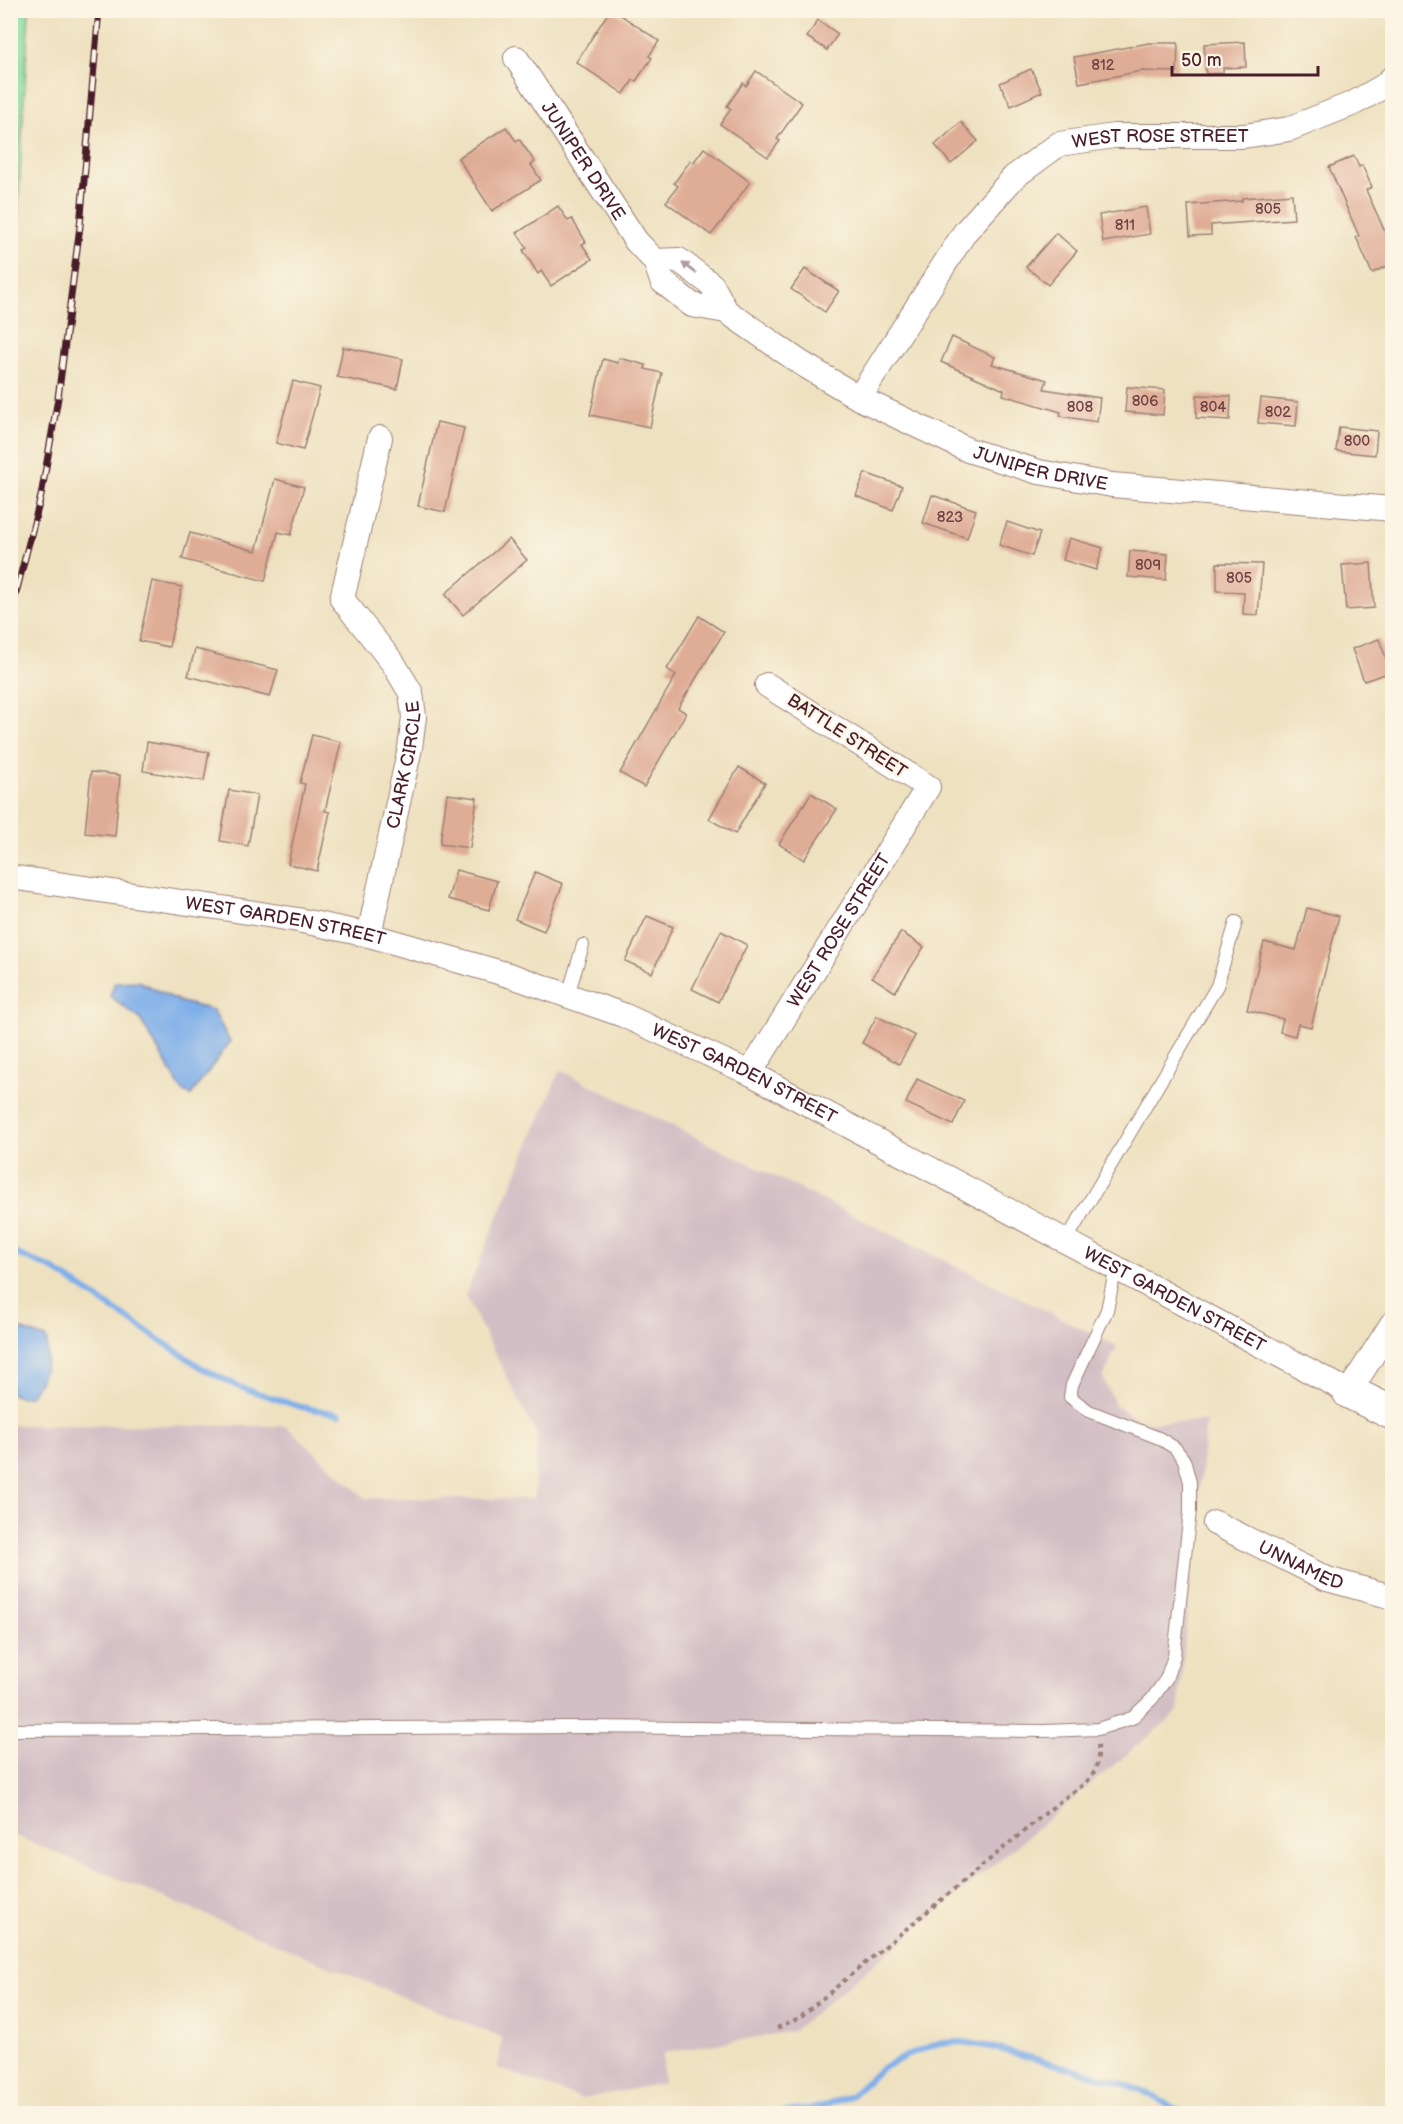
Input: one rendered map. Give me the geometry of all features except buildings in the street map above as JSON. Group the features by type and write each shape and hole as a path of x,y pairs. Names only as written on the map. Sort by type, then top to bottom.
{"street":[{"name":"JUNIPER DRIVE","path":"516,58 636,241 656,261 679,260 712,285 726,311 801,363 860,398 968,450 1039,472 1112,485 1392,509"},
{"name":"WEST ROSE STREET","path":"860,398 965,232 1014,177 1059,144 1114,136 1244,136 1289,129 1390,89"},
{"name":"CLARK CIRCLE","path":"369,935 410,748 414,717 411,693 393,663 342,599 380,438"},
{"name":"BATTLE STREET","path":"767,685 928,787"},
{"name":"WEST ROSE STREET","path":"750,1073 928,787"},
{"name":"WEST GARDEN STREET","path":"10,877 241,910 369,935 512,975 623,1015 750,1073 1349,1392"},
{"path":"1392,1324 1349,1392 1392,1413"},
{"name":"UNNAMED","path":"1215,1523 1327,1579 1392,1597"}],"lane":[{"path":"1066,1241 1217,986 1236,922"},
{"path":"568,995 583,945"},
{"path":"10,1730 583,1727 1044,1731 1098,1729 1132,1718 1152,1699 1166,1679 1174,1656 1190,1511 1190,1482 1184,1460 1175,1448 1159,1438 1089,1411 1070,1397 1072,1385 1107,1310 1116,1268"}],"path":[{"path":"777,2028 799,2018 1059,1802 1093,1777 1099,1752 1098,1729"}],"shaded area":[{"path":"560,1070 1117,1346 1103,1378 1116,1406 1142,1422 1206,1421 1178,1712 793,2031 663,2053 663,2083 582,2099 498,2068 502,2038 11,1834 10,1425 286,1426 365,1498 534,1499 537,1436 465,1295"}],"green space":[{"path":"11,10 29,11 11,314"}],"water":[{"path":"138,981 181,1002 213,1010 230,1042 191,1095 183,1092 140,1019 110,996 115,982"},
{"path":"11,1326 46,1338 47,1361 39,1382 30,1396 19,1397 11,1394"}],"waterway":[{"path":"10,1251 53,1269 202,1368 239,1387 301,1407 340,1414"},
{"path":"768,2114 822,2107 852,2095 882,2068 906,2056 939,2043 962,2042 991,2047 1109,2079 1143,2091 1185,2114"}],"railway":[{"path":"10,616 41,496 58,398 80,226 99,10"}]}
